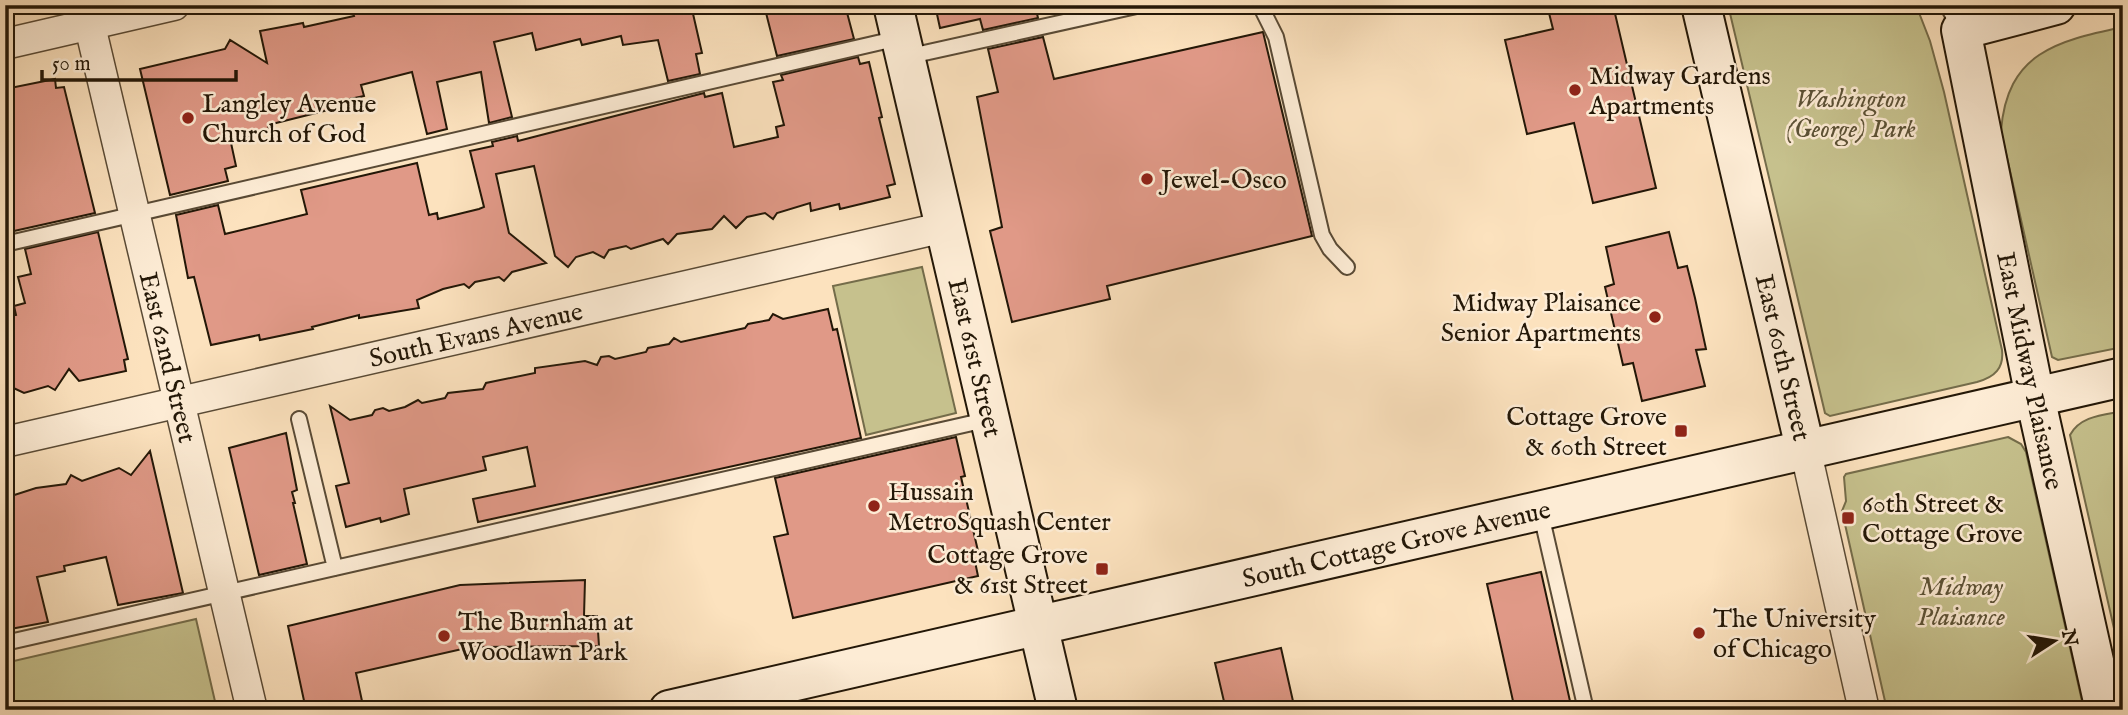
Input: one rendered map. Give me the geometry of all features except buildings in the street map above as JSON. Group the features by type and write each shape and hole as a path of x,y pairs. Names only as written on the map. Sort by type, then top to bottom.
{"street":[{"path":"5,44 87,15 174,5"},
{"name":"East 60th Street","path":"1700,5 1864,710"},
{"path":"1954,17 2056,5"},
{"name":"East 62nd Street","path":"87,15 252,710"},
{"name":"East Midway Plaisance","path":"1954,17 2105,710"},
{"name":"East 61st Street","path":"899,34 1058,710"},
{"name":"South Evans Avenue","path":"5,442 945,227"},
{"name":"South Cottage Grove Avenue","path":"669,710 2123,377"}],"lane":[{"path":"5,244 899,34 1141,5"},
{"path":"1260,5 1276,37 1322,234 1330,249 1347,267"},
{"path":"299,419 335,568"},
{"path":"5,643 990,419"},
{"path":"1540,509 1586,710"}],"green space":[{"name":"Washington (George) Park","path":"1728,5 1916,5 1930,41 1944,92 2002,350 2000,367 1989,377 1830,416 1825,413"},
{"path":"2123,27 2123,347 2058,360 2052,357 2001,131 2005,105 2013,84 2039,55 2077,38"},
{"path":"922,267 956,413 866,435 833,286"},
{"path":"2123,411 2123,668 2070,435 2086,420"},
{"name":"Midway Plaisance","path":"2008,437 2021,444 2026,452 2084,710 1887,710 1842,511 1846,501 1844,477 1846,474"},
{"path":"196,619 217,710 8,710 5,663"}],"place":[{"name":"Midway Gardens Apartments","path":"1575,90"},
{"name":"Langley Avenue Church of God","path":"188,118"},
{"name":"Jewel-Osco","path":"1147,179"},
{"name":"Midway Plaisance Senior Apartments","path":"1655,317"},
{"name":"Cottage Grove & 60th Street","path":"1681,431"},
{"name":"Hussain MetroSquash Center","path":"874,506"},
{"name":"60th Street & Cottage Grove","path":"1848,518"},
{"name":"Cottage Grove & 61st Street","path":"1102,569"},
{"name":"The University of Chicago","path":"1699,633"},
{"name":"The Burnham at Woodlawn Park","path":"444,636"}]}
